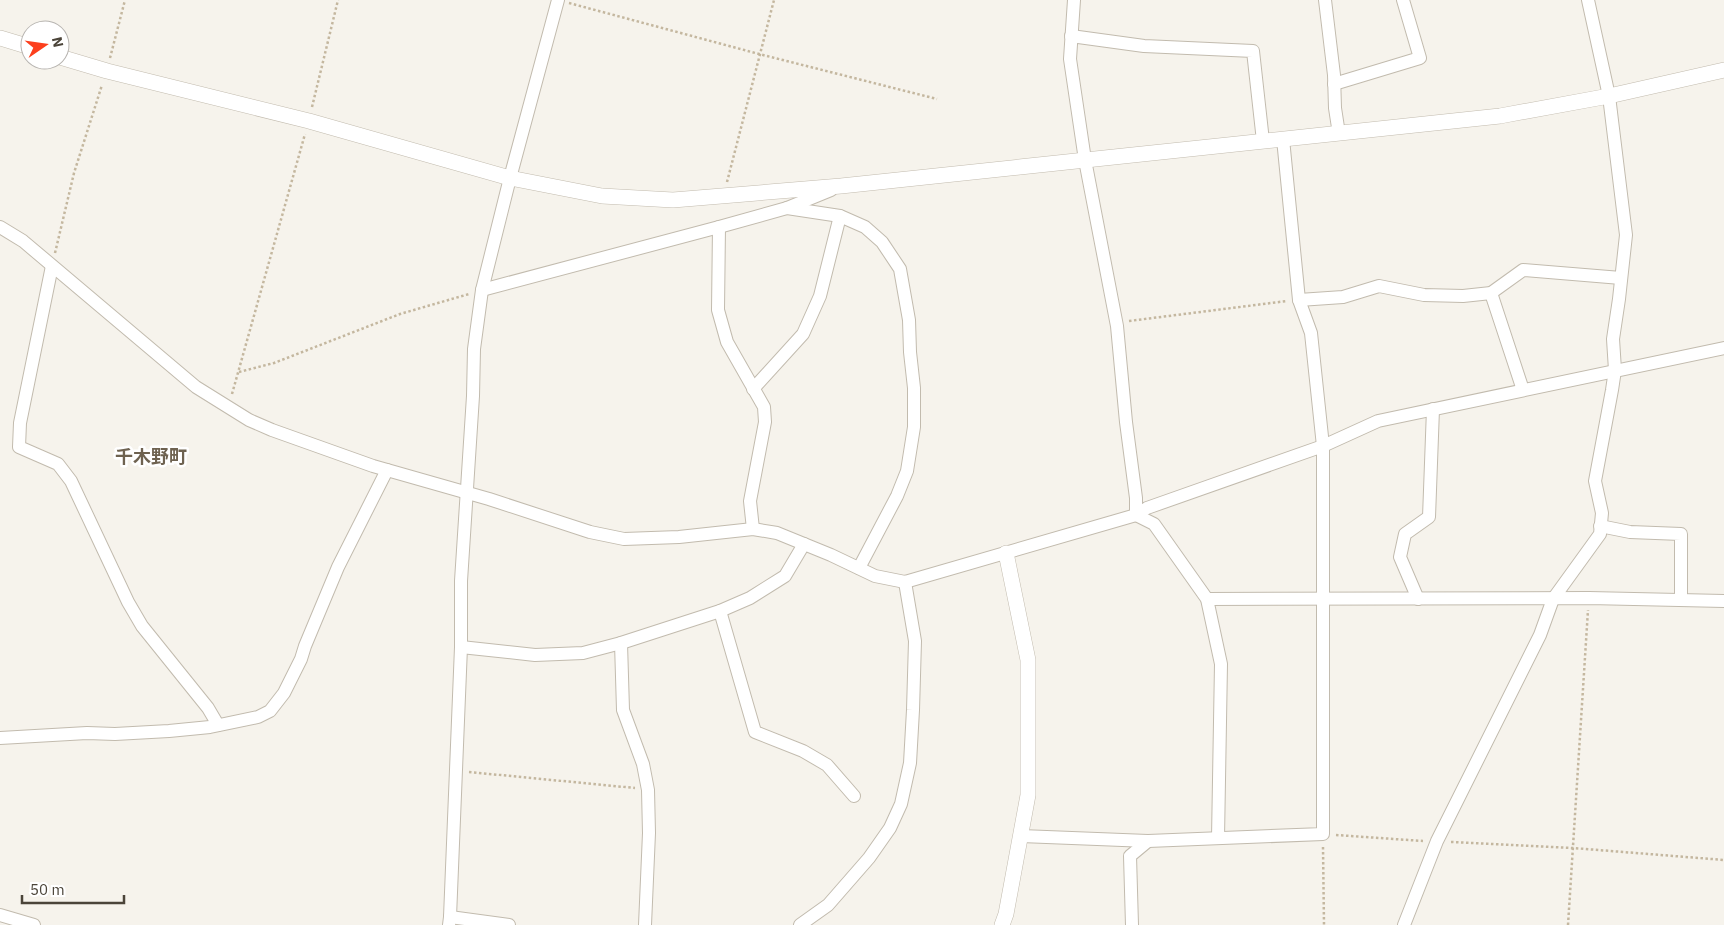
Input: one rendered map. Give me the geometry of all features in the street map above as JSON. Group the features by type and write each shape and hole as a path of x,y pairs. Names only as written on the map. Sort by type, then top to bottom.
{"street":[{"path":"1074,0 1070,59 1085,160 1116,323 1136,498 1136,515"},
{"path":"1325,0 1339,134"},
{"path":"1334,84 1420,58 1403,0"},
{"path":"1404,925 1437,842 1540,635 1553,599 1600,534 1602,514 1595,481 1615,370 1612,339 1626,235 1609,96 1588,0"},
{"path":"509,925 450,921 461,581 473,396 474,350 482,290 510,178 562,1"},
{"path":"1071,36 1144,46 1252,52 1262,141"},
{"path":"0,38 20,44"},
{"path":"70,60 107,71 309,121 510,178 602,196 673,200 841,186 1500,116 1609,96 1724,70"},
{"path":"1021,836 1148,841 1323,834 1323,446 1311,333 1299,300 1283,139"},
{"path":"482,290 787,208 841,186"},
{"path":"787,208 840,216 865,228 882,242 900,268 909,320 914,388 914,427 907,471 897,496 859,568"},
{"path":"753,389 803,334 820,296 840,216"},
{"path":"0,227 23,242 196,387 249,420 272,430 373,466 467,493 590,532 624,539 679,537 753,529 777,533 875,576 905,582 1136,515 1147,508 1323,446 1378,421 1724,348"},
{"path":"719,227 718,310 727,342 764,407 765,422 750,501 753,529"},
{"path":"52,266 20,423 19,447 58,464 71,481 128,602 142,626 208,708 218,725"},
{"path":"1299,300 1343,297 1379,286 1424,295 1463,296 1491,293 1523,270 1621,278"},
{"path":"1491,293 1523,390"},
{"path":"1418,598 1400,557 1405,534 1429,517 1433,409"},
{"path":"0,738 169,731 218,725 258,717 270,710 284,693 301,659 304,646 338,567 387,470"},
{"path":"1136,515 1154,524 1207,599 1221,664 1218,838"},
{"path":"1600,526 1630,532 1681,534 1681,600"},
{"path":"460,647 535,655 584,653 621,643 720,611 750,598 785,576 804,544"},
{"path":"1002,925 1006,914 1028,795 1028,660 1006,553"},
{"path":"800,925 828,905 868,858 890,828 901,804 910,763 915,641 905,582"},
{"path":"1207,599 1589,598 1724,601"},
{"path":"720,611 755,732 803,751 827,765 854,796"},
{"path":"621,643 623,710 644,764 648,790 649,833 645,925"},
{"path":"1132,925 1130,856 1148,841"},
{"path":"0,915 34,925"}],"path":[{"path":"52,266 74,173 107,71 125,0"},
{"path":"228,407 309,121 338,0"},
{"path":"723,196 774,0"},
{"path":"562,1 937,99"},
{"path":"239,372 274,363 400,314 482,290"},
{"path":"1116,323 1299,300"},
{"path":"1568,925 1589,598"},
{"path":"455,771 648,790"},
{"path":"1324,925 1323,834 1437,842 1573,848 1724,860"}],"district":[{"name":"千木野町","path":"151,456"}]}
